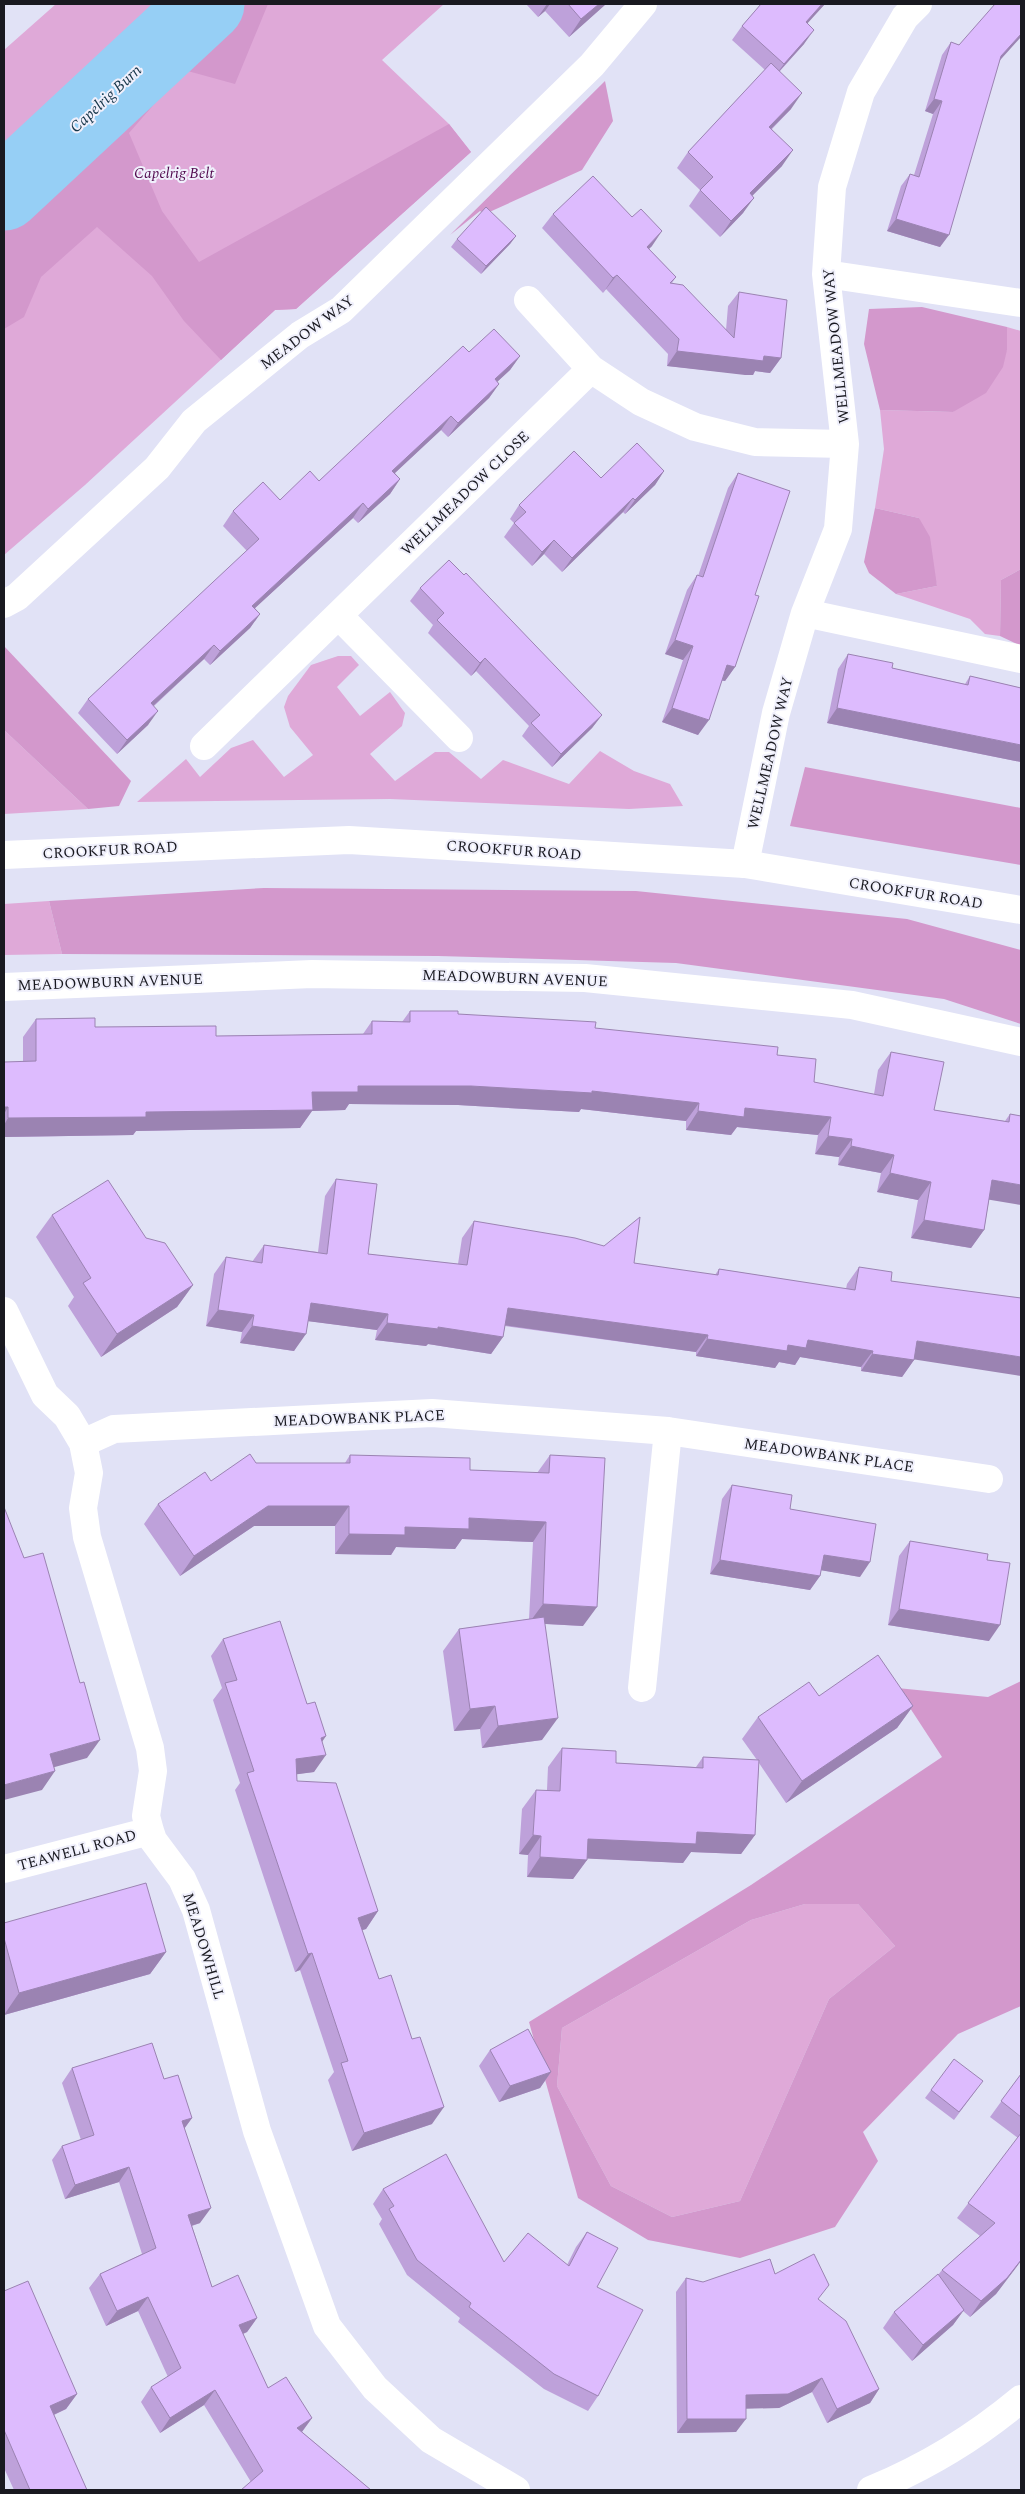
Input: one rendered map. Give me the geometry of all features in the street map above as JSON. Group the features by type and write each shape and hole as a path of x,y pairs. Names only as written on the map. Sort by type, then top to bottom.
{"street":[{"name":"MEADOW WAY","path":"4,604 17,597 157,468 194,421 300,335 341,310 592,65 643,4"},
{"name":"WELLMEADOW WAY","path":"745,864 776,714 805,613 838,530 846,444 826,274 832,187 861,92 905,17 918,4"},
{"path":"826,274 1019,294"},
{"path":"528,300 591,369 641,402 695,426 755,442 846,444"},
{"name":"WELLMEADOW CLOSE","path":"204,746 591,369"},
{"path":"805,613 1021,660"},
{"path":"339,616 459,738"},
{"name":"CROOKFUR ROAD","path":"4,855 349,840 745,864 1021,910"},
{"name":"MEADOWBURN AVENUE","path":"4,987 312,974 585,978 852,1005 1021,1042"},
{"name":"MEADOWHILL","path":"4,1311 45,1395 67,1416 83,1443 89,1473 83,1508 87,1537 150,1748 153,1771 146,1816 150,1831 153,1840 182,1879 196,1910 258,2131 327,2326 375,2388 431,2440 516,2490"},
{"name":"MEADOWBANK PLACE","path":"83,1443 114,1429 432,1413 668,1432 989,1479"},
{"path":"642,1688 668,1432"},
{"name":"TEAWELL ROAD","path":"4,1870 150,1831"},
{"path":"871,2490 905,2476 981,2432 1021,2399"}],"green space":[{"name":"Capelrig Belt","path":"56,4 444,4 382,60 449,124 471,152 296,309 275,310 85,485 4,555 4,50"},
{"path":"1007,327 1021,331 1021,569 1001,580 1000,636 985,634 970,619 896,594 937,586 919,518 875,508 884,449 880,410 953,412 1007,350"},
{"path":"338,656 351,656 359,665 337,687 360,716 390,692 405,713 402,726 370,754 395,781 435,752 449,752 481,779 503,760 569,784 600,751 634,771 670,784 683,806 629,809 390,799 137,802 186,759 200,777 231,748 253,740 284,777 313,755 290,727 284,707 288,696 311,665"},
{"path":"4,730 88,809 4,814"},
{"path":"49,901 62,954 4,955 4,904"},
{"path":"805,1904 858,1904 895,1946 829,1999 740,2201 672,2217 611,2186 557,2086 562,2028 751,1920"}],"shaded area":[{"path":"189,4 268,4 235,84 184,70 129,133 162,211 199,262 449,124 471,152 296,309 275,310 221,360 184,321 152,276 97,227 41,277 24,317 4,329 4,148 119,78"},
{"path":"605,81 613,121 582,170 485,214 480,211 450,235"},
{"path":"922,307 1007,327 1007,350 1003,367 986,393 953,412 880,410 864,344 869,309"},
{"path":"875,508 919,518 930,537 937,586 896,594 869,573 864,562"},
{"path":"1021,569 1021,646 1000,636 1001,580"},
{"path":"4,646 131,781 119,806 88,809 4,730"},
{"path":"805,767 1021,808 1021,865 790,826"},
{"path":"264,888 636,891 907,919 1021,950 1021,1024 944,999 676,963 438,956 62,954 49,901"},
{"path":"1021,1681 1021,2006 958,2034 863,2132 878,2161 835,2227 740,2258 648,2240 578,2198 529,2022 751,1885 942,1757 897,1688 988,1697","holes":["805,1904 858,1904 895,1946 829,1999 740,2201 672,2217 611,2186 557,2086 562,2028 751,1920"]}],"building":[{"path":"568,4 599,4 581,19"},
{"path":"761,4 822,4 806,22 814,30 784,64 742,26"},
{"path":"995,4 1021,4 1021,34 1001,56 949,235 896,219 910,174 919,177 942,101 934,99 951,42 959,45"},
{"path":"771,63 802,93 769,127 793,150 750,193 754,198 731,221 700,190 713,177 688,152"},
{"path":"593,176 632,217 641,209 662,231 647,247 676,277 670,283 683,285 734,338 739,292 787,300 781,358 764,356 763,361 677,351 679,339 617,275 613,278 553,214"},
{"path":"486,207 516,236 486,266 457,239"},
{"path":"494,329 520,356 495,379 499,384 458,423 451,416 392,471 400,479 368,509 363,503 252,606 260,614 220,651 214,645 151,703 158,711 127,740 88,699 259,539 233,511 263,482 280,500 310,471 319,481 463,346 469,352"},
{"path":"637,443 664,471 635,500 633,498 572,558 554,540 542,552 514,523 526,512 519,505 574,451 601,478"},
{"path":"738,473 790,491 755,595 759,596 735,667 727,665 709,720 672,708 693,646 675,640 697,575 703,577"},
{"path":"449,560 464,575 466,573 602,715 561,754 531,723 540,715 485,658 480,663 437,620 444,613 420,588"},
{"path":"848,654 893,663 892,668 968,685 970,676 1021,688 1021,745 837,708"},
{"path":"410,1011 458,1011 458,1014 596,1022 595,1028 778,1047 777,1055 816,1059 814,1082 883,1096 891,1052 944,1062 934,1110 1009,1122 1010,1114 1021,1116 1021,1185 992,1180 984,1230 924,1220 931,1182 890,1173 894,1155 851,1146 852,1139 828,1136 831,1117 745,1108 744,1117 698,1111 699,1103 592,1091 592,1093 471,1086 358,1086 358,1092 312,1092 313,1110 146,1112 146,1117 8,1118 8,1107 4,1107 4,1062 36,1061 36,1019 95,1018 95,1027 216,1026 216,1036 372,1034 372,1021 410,1022"},
{"path":"336,1179 377,1184 368,1254 467,1265 474,1221 575,1238 604,1246 640,1217 634,1263 718,1275 719,1269 855,1290 859,1267 892,1272 891,1281 1021,1298 1021,1357 917,1341 914,1360 872,1354 873,1351 808,1340 806,1348 788,1345 787,1351 707,1339 708,1335 508,1308 503,1337 438,1327 438,1329 387,1323 388,1314 311,1303 306,1334 252,1326 254,1315 218,1310 226,1257 262,1263 264,1245 327,1254"},
{"path":"108,1180 146,1238 165,1243 193,1285 117,1334 83,1283 91,1278 52,1215"},
{"path":"250,1454 256,1463 350,1463 350,1455 470,1458 470,1470 549,1473 550,1455 605,1458 597,1607 543,1604 546,1522 469,1518 469,1529 405,1527 405,1535 349,1534 349,1506 268,1506 194,1556 158,1504 205,1472 211,1481"},
{"path":"732,1485 792,1495 790,1509 876,1524 870,1562 824,1555 820,1576 720,1560"},
{"path":"4,1507 24,1558 43,1553 80,1683 84,1682 100,1740 50,1754 55,1771 4,1785"},
{"path":"910,1541 988,1554 987,1560 1010,1563 1000,1625 899,1609"},
{"path":"544,1617 558,1718 498,1726 495,1706 470,1709 459,1629"},
{"path":"280,1621 307,1704 315,1702 326,1736 321,1738 326,1755 296,1759 297,1781 336,1783 378,1911 358,1918 379,1979 391,1975 412,2039 420,2037 444,2107 364,2133 341,2063 348,2061 312,1953 308,1954 247,1773 254,1771 225,1683 237,1680 223,1639"},
{"path":"878,1655 913,1706 802,1781 758,1717 809,1682 819,1696"},
{"path":"562,1748 616,1751 616,1763 703,1768 703,1757 759,1760 755,1835 697,1832 696,1844 588,1839 587,1860 540,1857 541,1836 533,1835 536,1790 560,1791"},
{"path":"146,1883 166,1952 19,1993 4,1938 4,1923"},
{"path":"528,2029 551,2072 510,2086 490,2050"},
{"path":"152,2043 164,2079 178,2075 192,2118 182,2121 211,2208 188,2215 212,2287 238,2275 257,2318 239,2325 268,2388 286,2377 312,2418 297,2428 371,2490 241,2490 263,2471 215,2390 170,2418 151,2387 181,2368 148,2297 117,2311 100,2274 156,2248 129,2167 75,2185 62,2146 94,2135 72,2068"},
{"path":"954,2059 983,2081 959,2112 931,2090"},
{"path":"1021,2074 1021,2117 1001,2101"},
{"path":"1021,2133 1021,2260 1007,2278 981,2301 942,2270 995,2223 968,2203"},
{"path":"446,2154 504,2262 528,2233 569,2266 587,2232 618,2248 597,2287 643,2310 598,2396 554,2374 469,2307 471,2303 417,2260 389,2209 394,2206 383,2189"},
{"path":"814,2254 829,2285 818,2299 846,2321 879,2389 837,2409 822,2378 788,2394 746,2395 746,2419 687,2419 686,2278 703,2282 770,2259 775,2274"},
{"path":"938,2274 964,2310 923,2345 894,2312"},
{"path":"28,2281 77,2394 50,2406 87,2490 30,2490 4,2430 4,2291"}],"waterway":[{"name":"Capelrig Burn","path":"4,193 207,4"}]}
